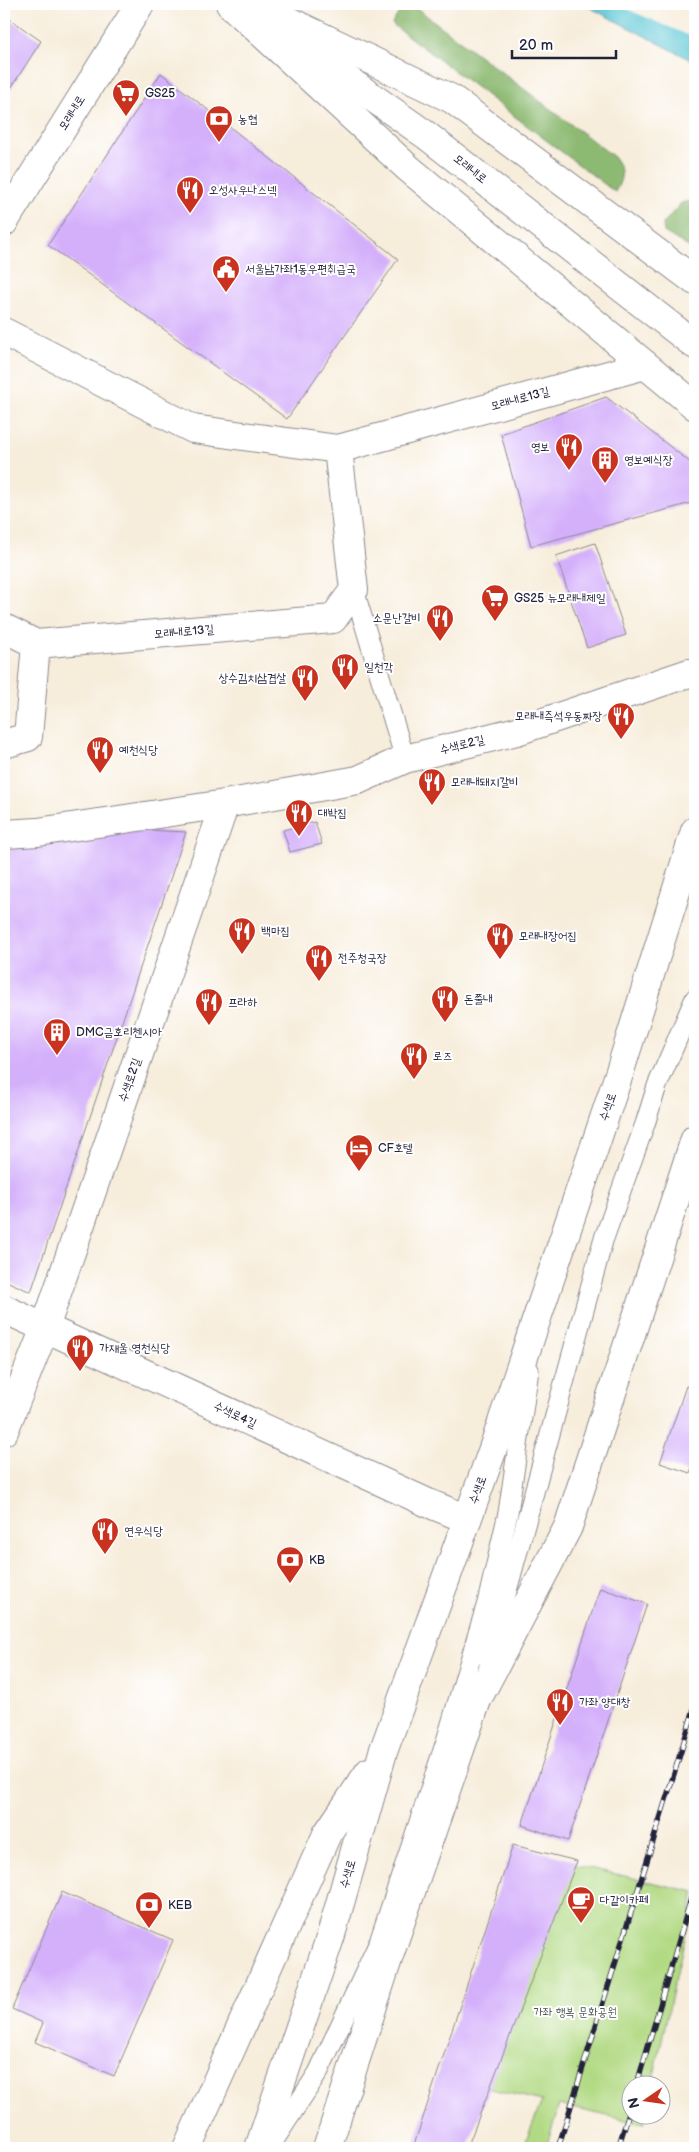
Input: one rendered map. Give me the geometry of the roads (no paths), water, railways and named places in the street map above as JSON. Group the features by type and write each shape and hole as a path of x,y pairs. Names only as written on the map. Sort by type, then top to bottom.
{"main road":[{"name":"모래내로","path":"4,222 140,4"},
{"path":"230,4 408,168 695,406"},
{"name":"모래내로","path":"238,4 426,135 695,345"},
{"path":"253,4 452,99 695,281"},
{"name":"모래내로13길","path":"4,332 193,429 338,448 645,366"},
{"path":"338,448 354,590"},
{"name":"모래내로13길","path":"36,644 333,618 354,590"},
{"path":"4,628 36,644 28,737 4,744"},
{"name":"수색로2길","path":"4,834 38,832 225,804 358,780 405,759 517,731 689,673 695,674"},
{"name":"수색로2길","path":"4,1431 45,1328 225,804"},
{"name":"수색로","path":"260,2148 330,1935 383,1752 468,1519 537,1317 620,1071 695,832"},
{"path":"327,2148 390,1953 478,1700 568,1527 695,1139"},
{"name":"수색로4길","path":"4,1309 428,1503 468,1519"},
{"path":"188,2148 327,1834 383,1752"}],"lane":[{"path":"354,590 405,759"},
{"path":"478,1700 603,1241 657,1086 695,998"},
{"path":"269,2148 318,2073 377,1949 446,1741 487,1603 508,1513 537,1317"}],"water":[{"path":"583,4 695,4 695,62"}],"railway":[{"path":"558,2148 695,1706"},
{"path":"640,2074 695,1885"},
{"path":"618,2148 625,2124"}],"place":[{"name":"GS25","path":"126,117"},
{"name":"농협","path":"219,143"},
{"name":"오성사우나스넥","path":"190,214"},
{"name":"서울남가좌1동우편취급국","path":"226,293"},
{"name":"영보","path":"569,471"},
{"name":"영보예식장","path":"605,484"},
{"name":"GS25 뉴모래내제일","path":"495,622"},
{"name":"소문난갈비","path":"440,642"},
{"name":"일천각","path":"345,691"},
{"name":"상수김치삼겹살","path":"305,702"},
{"name":"모래내즉석우동짜장","path":"621,740"},
{"name":"예천식당","path":"100,774"},
{"name":"모래내돼지갈비","path":"432,806"},
{"name":"대박집","path":"299,837"},
{"name":"백마집","path":"242,955"},
{"name":"모래내장어집","path":"500,960"},
{"name":"전주청국장","path":"319,982"},
{"name":"돈쭐내","path":"445,1023"},
{"name":"프라하","path":"209,1026"},
{"name":"DMC금호리첸시아","path":"57,1056"},
{"name":"로즈","path":"414,1080"},
{"name":"CF호텔","path":"359,1172"},
{"name":"가재울 영천식당","path":"80,1372"},
{"name":"연우식당","path":"105,1555"},
{"name":"KB","path":"290,1584"},
{"name":"가좌 양대창","path":"560,1726"},
{"name":"다같이카페","path":"581,1924"},
{"name":"KEB","path":"149,1929"}],"park label":[{"name":"가좌 행복 문화공원","path":"575,2012"}]}
